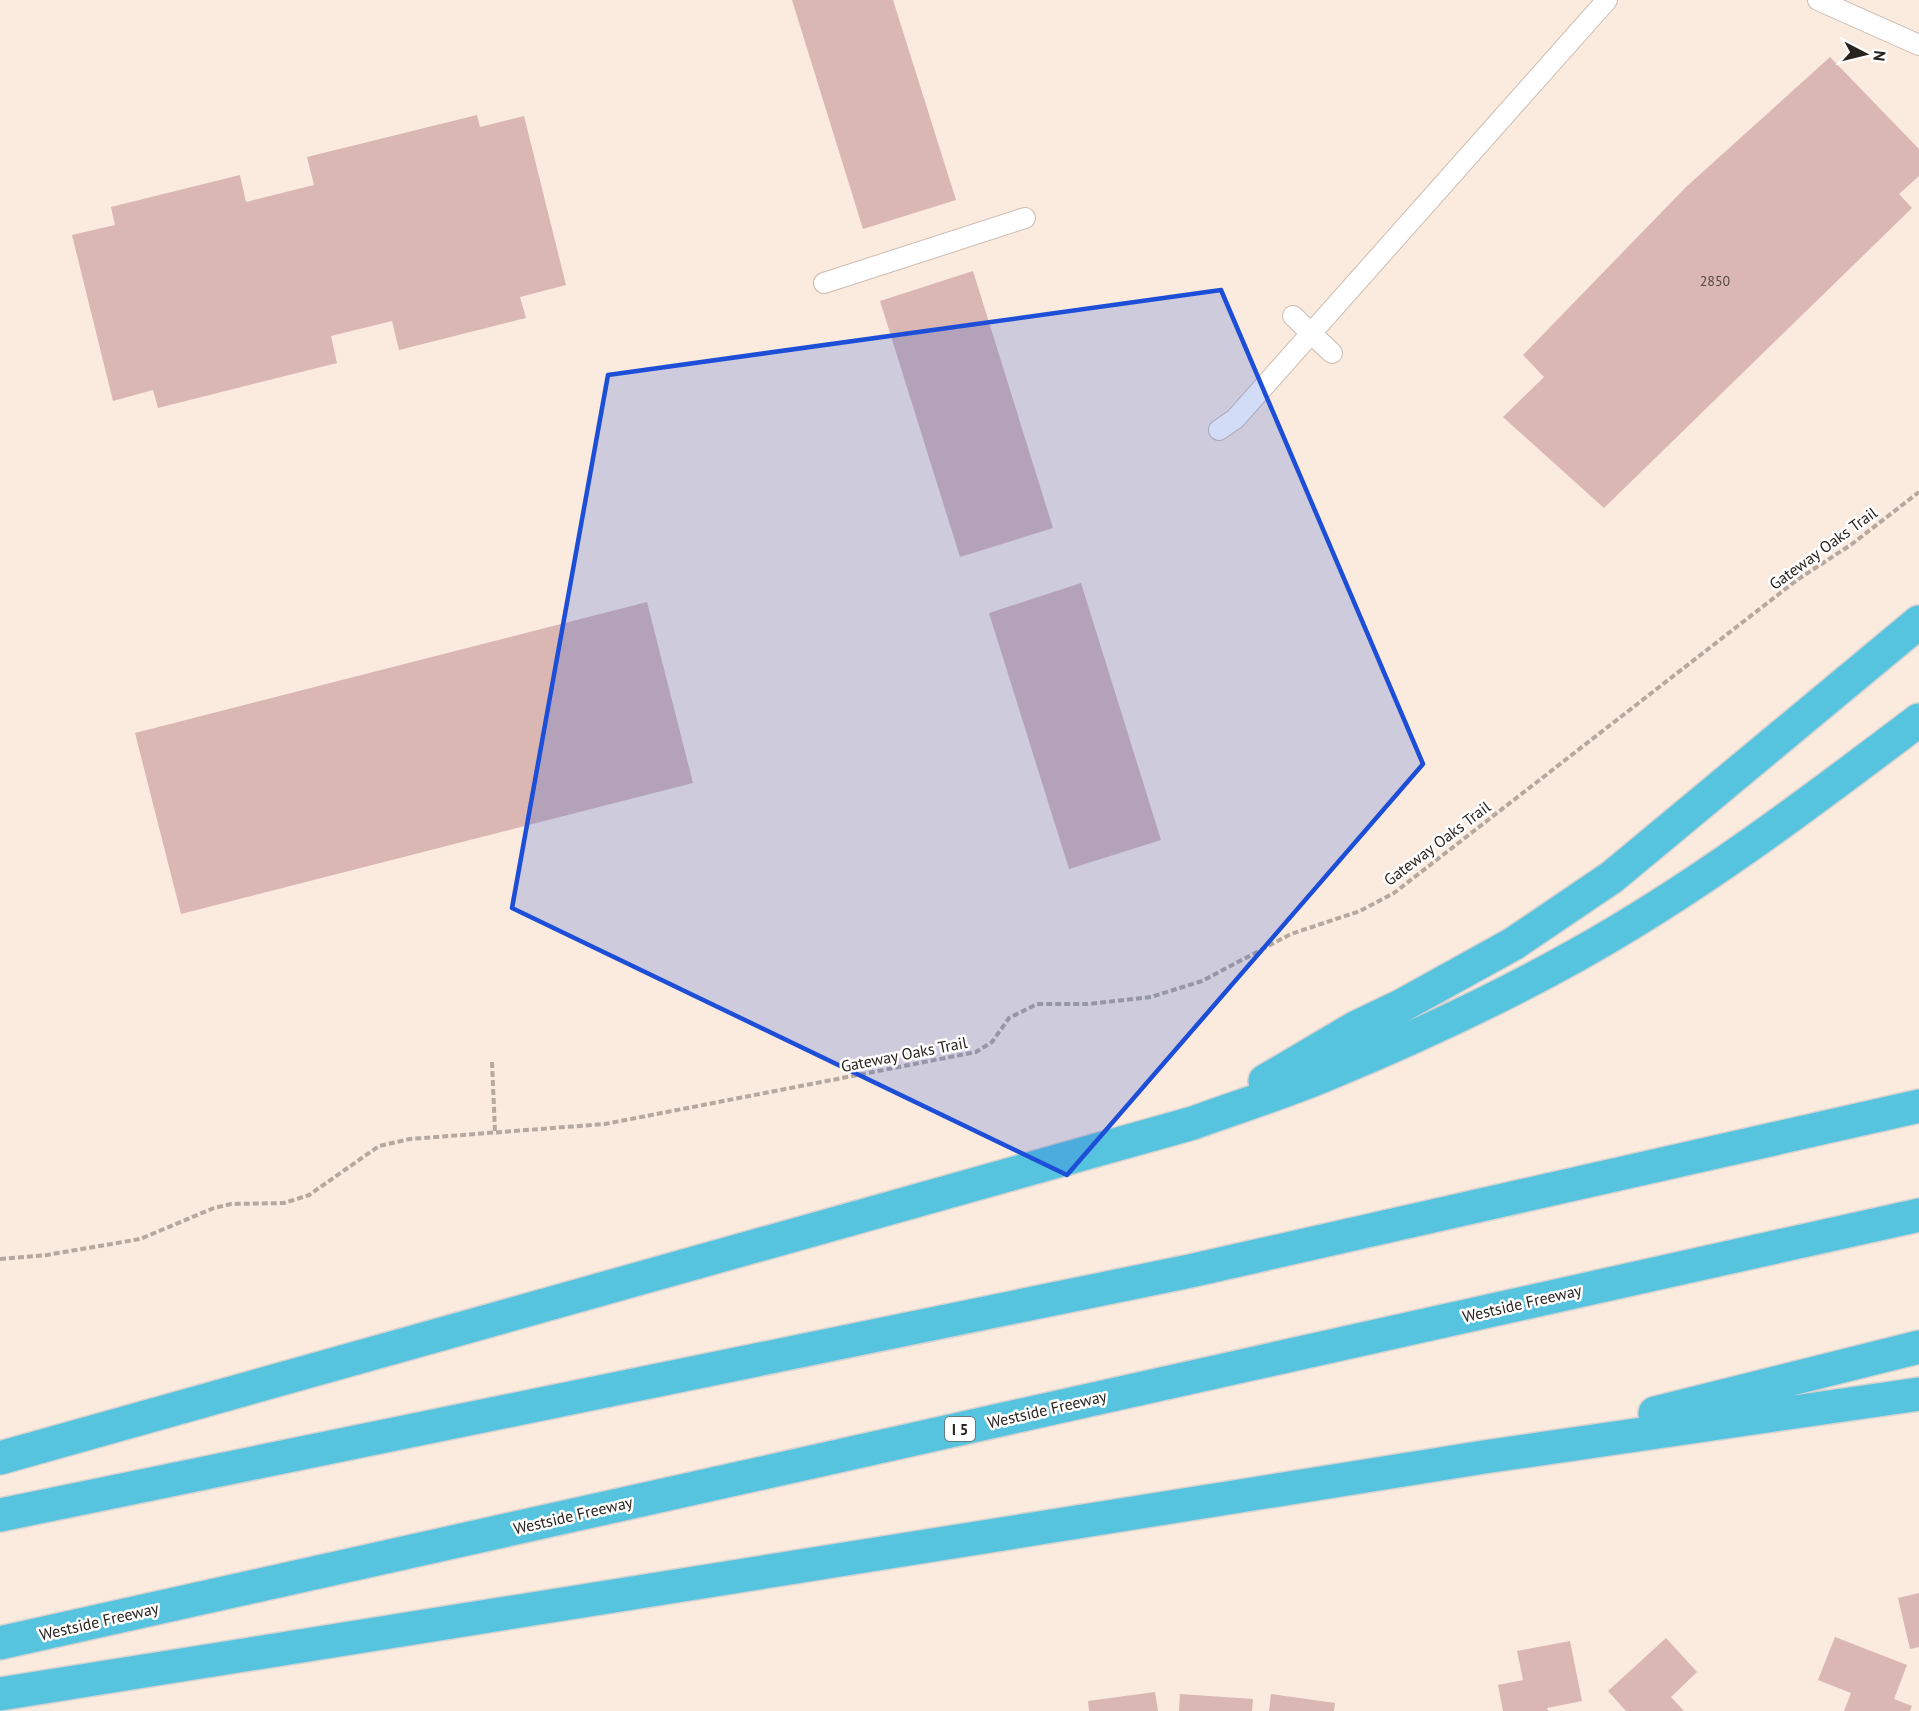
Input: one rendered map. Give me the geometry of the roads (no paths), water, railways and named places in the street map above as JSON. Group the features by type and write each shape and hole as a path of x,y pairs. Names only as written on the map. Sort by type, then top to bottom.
{"highway":[{"path":"1193,1123 1355,1028 1401,1006 1513,944 1602,884 1919,622"},
{"path":"0,1458 1193,1123 1324,1076 1445,1023 1574,956 1658,907 1776,828 1919,720"},
{"path":"0,1515 1190,1271 1919,1106"},
{"name":"Westside Freeway","path":"0,1643 1919,1215"},
{"path":"1484,1456 1919,1347"},
{"path":"0,1694 1484,1456 1919,1394"}],"lane":[{"path":"1219,430 1235,419 1607,0"},
{"path":"1818,0 1919,45"},
{"path":"824,284 1025,218"},
{"path":"1293,316 1332,353"}]}
